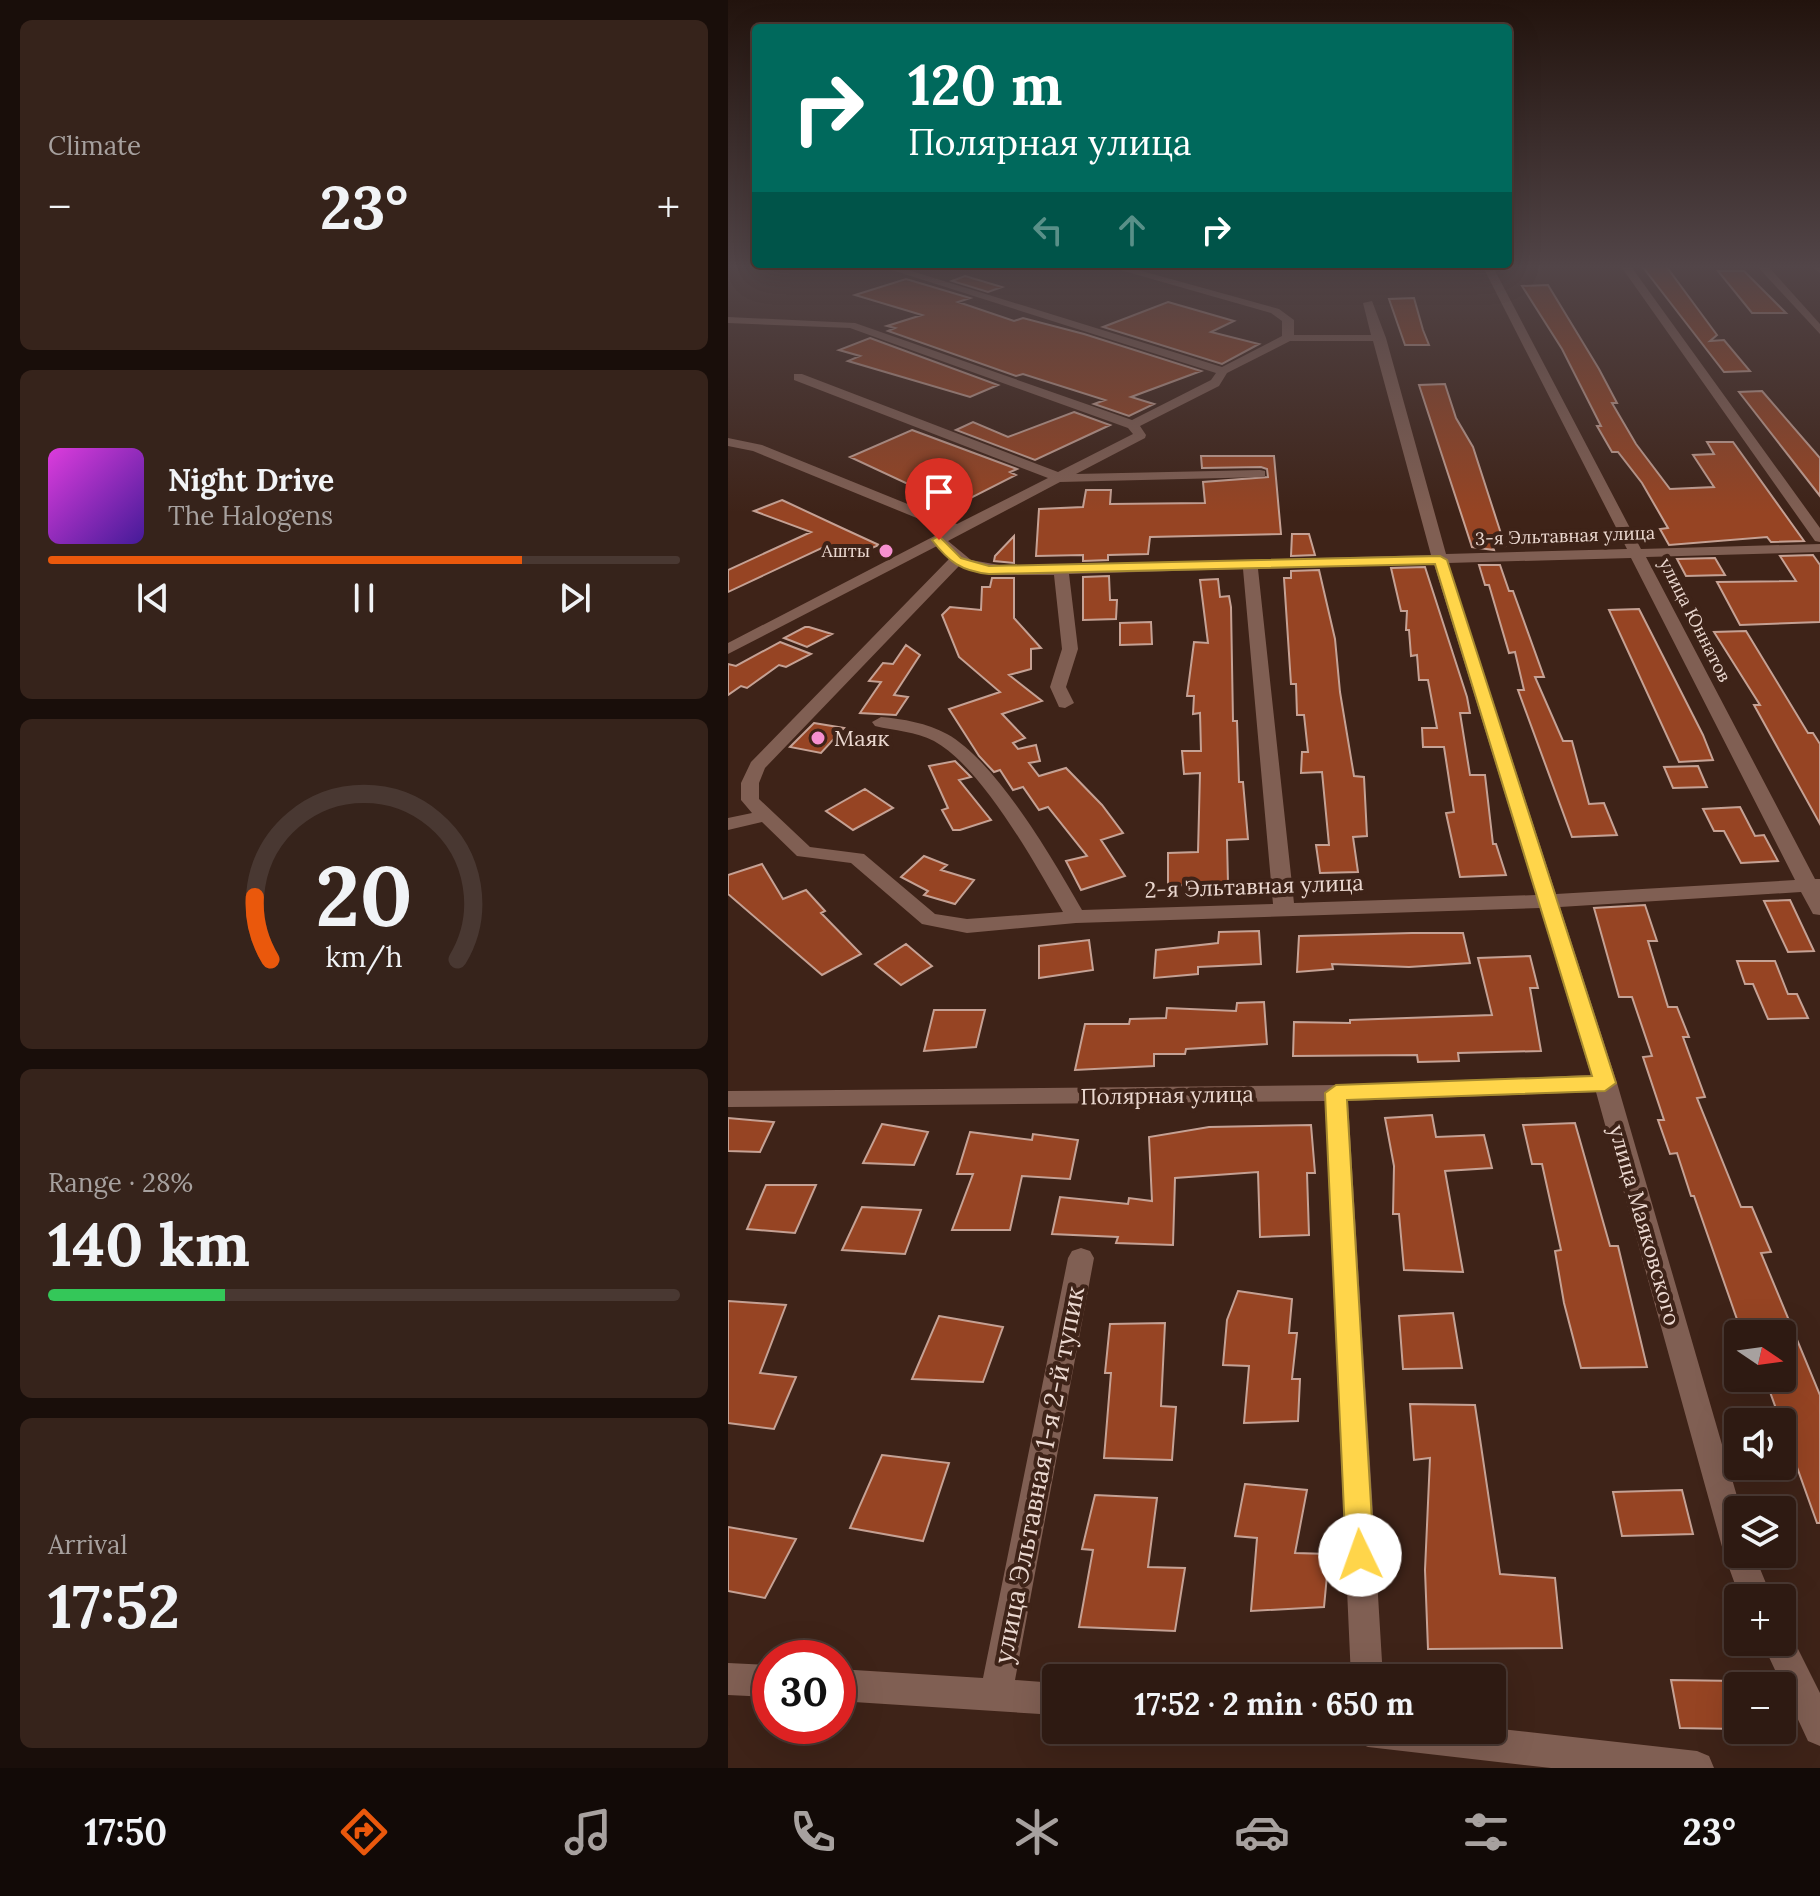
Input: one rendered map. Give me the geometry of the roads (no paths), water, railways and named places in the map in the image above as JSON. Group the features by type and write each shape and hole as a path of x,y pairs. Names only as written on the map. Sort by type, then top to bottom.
{"street":[{"path":"728,649 1140,435 1133,425 914,348"},
{"path":"1147,348 1223,371"},
{"path":"1133,425 1215,383 1223,371 1269,348"},
{"name":"улица Маяковского","path":"1383,348 1440,560 1605,1083 1724,1504"},
{"name":"улица Юннатов","path":"1531,348 1814,885 1820,909"},
{"path":"1684,348 1820,538"},
{"path":"798,377 1061,478 1260,474"},
{"path":"728,442 757,448 958,530"},
{"path":"766,815 750,800 750,783 757,766 956,561 939,540"},
{"name":"3-я Эльтавная улица","path":"956,561 970,568 989,570 1820,548"},
{"path":"1250,564 1284,908"},
{"path":"1061,568 1070,649 1058,687 1065,703"},
{"path":"881,722 945,739 975,767 1057,884 1076,917"},
{"path":"728,824 766,815"},
{"name":"2-я Эльтавная улица","path":"766,815 804,852 857,858 929,919 967,926 1076,917 1550,901 1814,885"},
{"name":"Полярная улица","path":"728,1099 1336,1093 1605,1083"},
{"path":"1336,1093 1366,1664"},
{"name":"улица Эльтавная 1-я 2-й тупик","path":"996,1692 1081,1258"},
{"path":"1785,1656 1820,1729"},
{"path":"728,1679 752,1680"},
{"path":"856,1686 996,1692 1042,1697"},
{"path":"1490,1744 1697,1768"}],"place":[{"name":"Ашты","path":"886,551"},
{"name":"Маяк","path":"818,738"}]}
